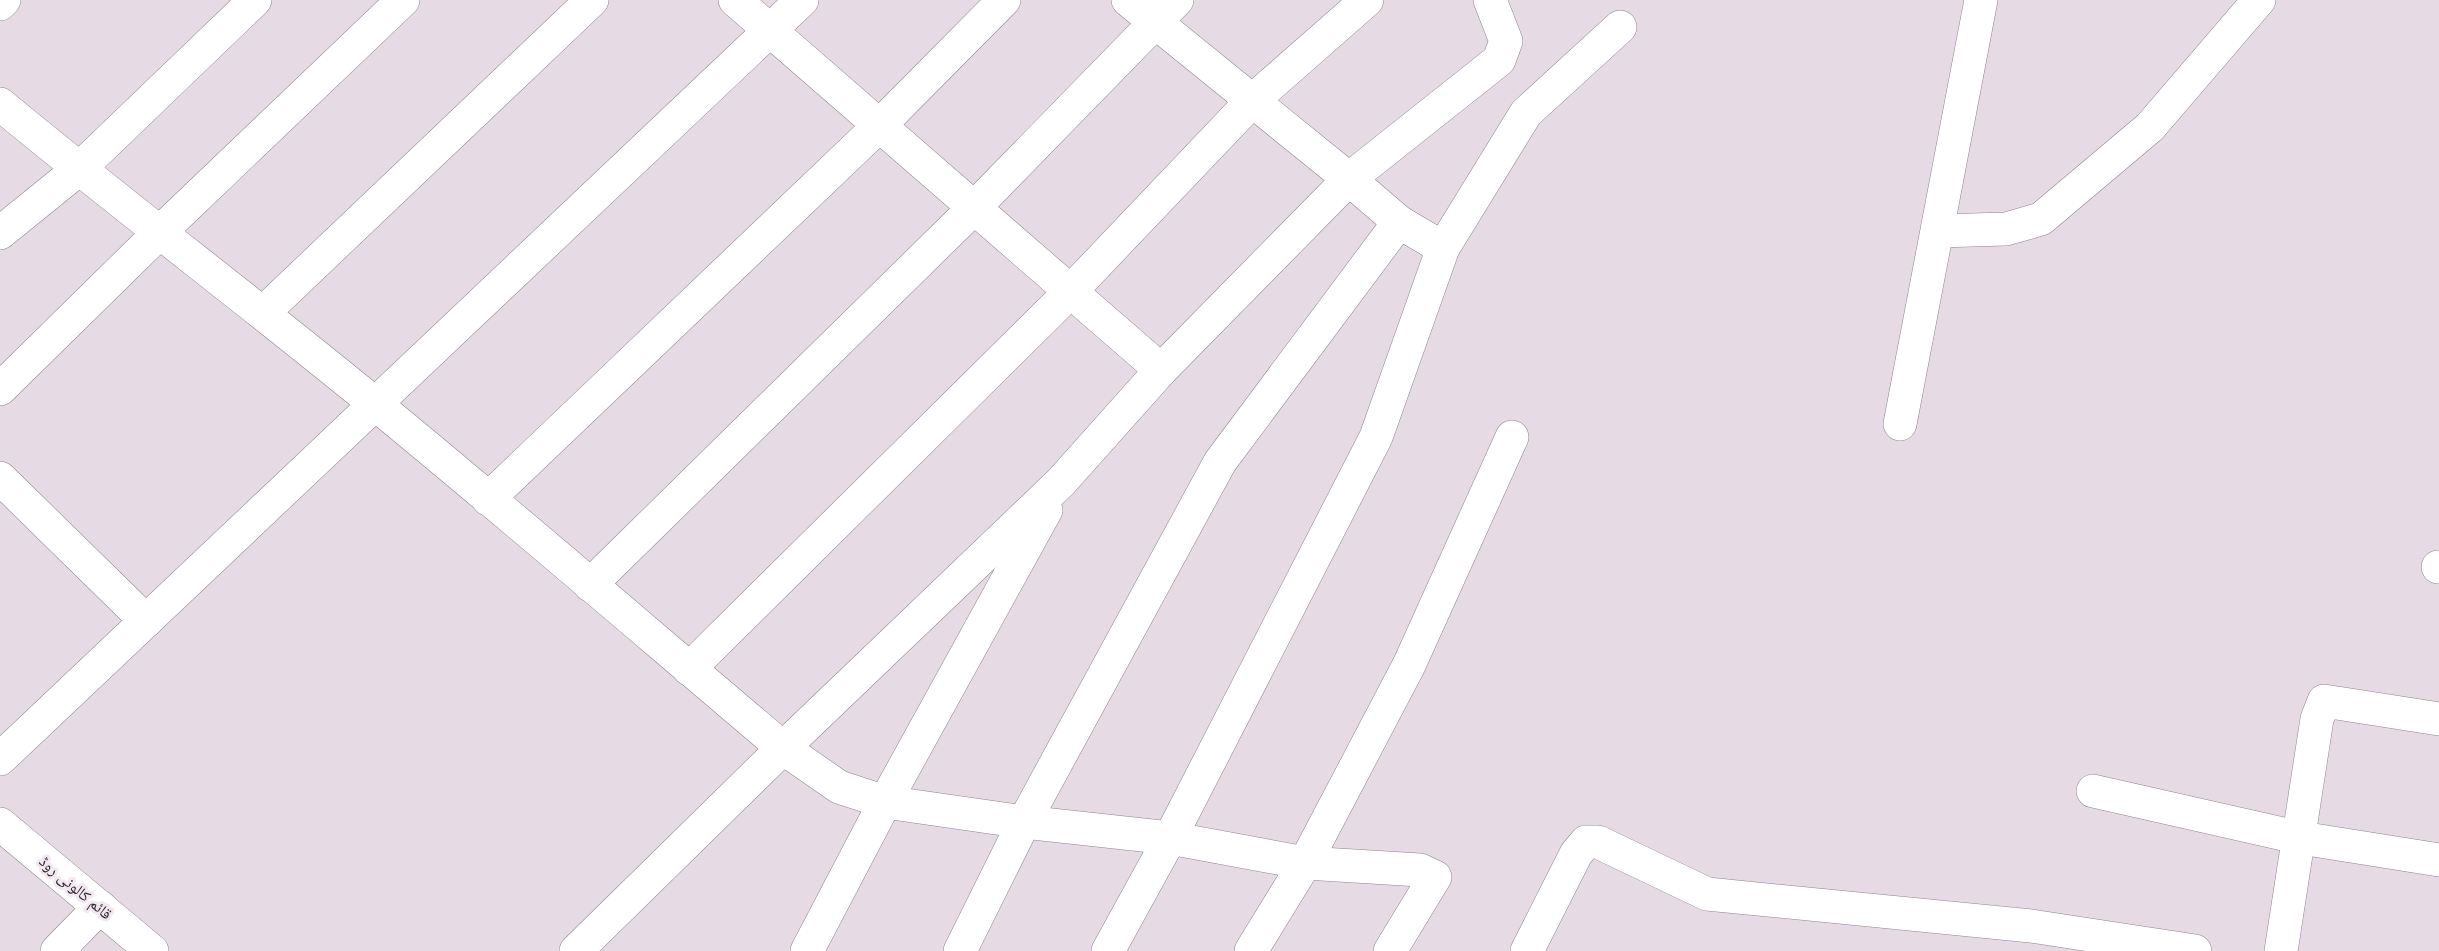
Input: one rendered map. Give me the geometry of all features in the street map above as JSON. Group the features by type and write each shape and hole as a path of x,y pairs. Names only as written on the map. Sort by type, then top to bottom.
{"street":[{"path":"0,4 4,0"},
{"path":"0,233 79,169 255,0"},
{"path":"0,389 160,232 403,0"},
{"path":"263,313 592,0"},
{"path":"735,0 1161,370"},
{"path":"0,759 802,0"},
{"path":"488,499 879,126 1004,0"},
{"path":"1128,0 1166,11 1252,101 1399,222 1443,248"},
{"path":"689,669 1070,292 1252,101 1367,0"},
{"path":"576,951 783,748 1061,482 1161,370 1349,179 1499,60 1506,41 1490,0"},
{"path":"1900,424 1982,0"},
{"path":"1938,231 2006,229 2041,219 2150,127 2259,0"},
{"path":"590,585 974,208 1166,11"},
{"path":"1108,951 1170,838 1376,437 1443,248 1526,113 1620,27"},
{"path":"0,104 375,404 783,748 839,787 885,802 1024,822 1170,838 1305,863 1420,870 1435,877 1390,951"},
{"path":"960,951 1024,822 1220,462 1399,222"},
{"path":"1251,951 1305,863 1409,665 1512,437"},
{"path":"0,478 146,621"},
{"path":"807,951 885,802 1061,482"},
{"path":"2281,951 2301,838 2317,719 2324,701 2439,719"},
{"path":"2093,791 2301,838 2439,860"},
{"name":"قائم کالونی روڈ","path":"0,824 152,951"},
{"path":"1527,951 1576,854 1586,842 1598,842 1707,894 2031,926 2194,951"},
{"path":"57,951 100,907"}]}
